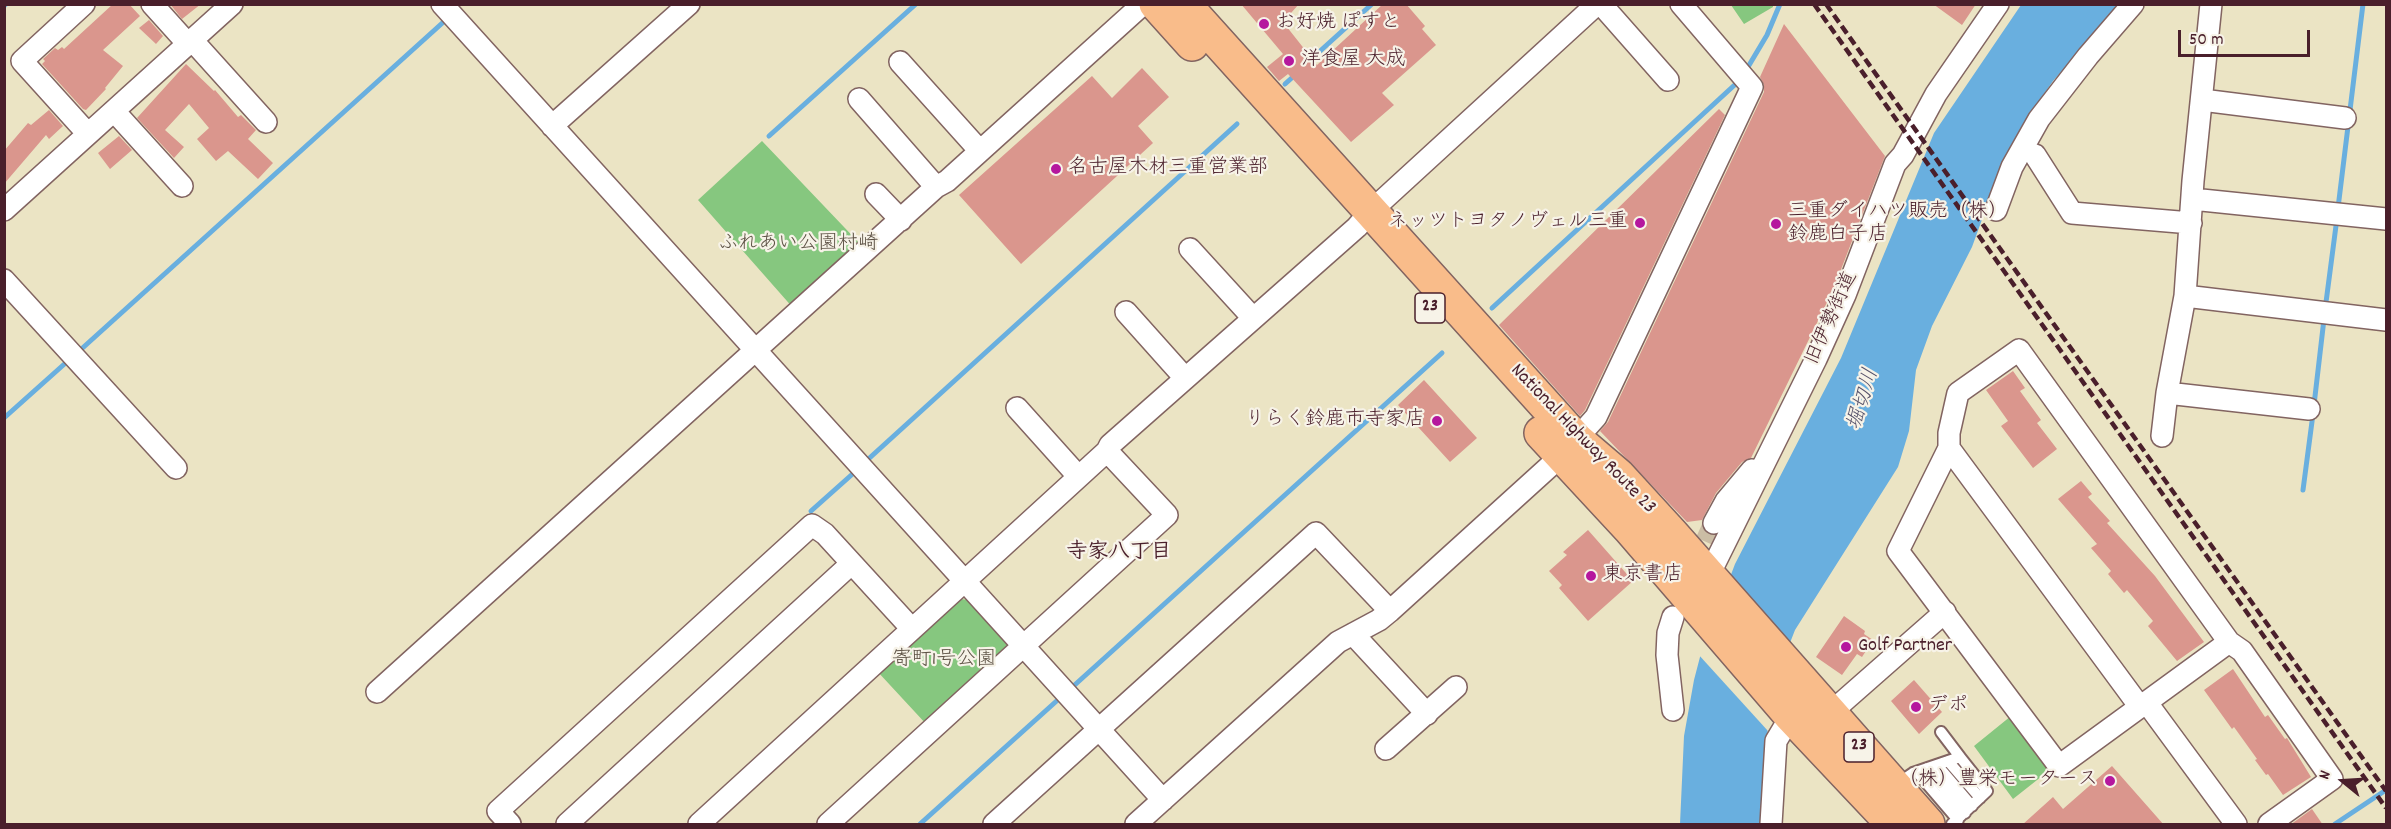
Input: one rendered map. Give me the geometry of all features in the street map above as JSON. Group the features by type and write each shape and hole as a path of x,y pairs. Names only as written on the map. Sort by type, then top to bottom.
{"highway":[{"name":"National Highway Route 23","path":"1156,4 1364,219"},
{"name":"National Highway Route 23","path":"1184,4 1364,219 1569,448 1630,530 1687,616 1786,695 1829,714 1924,770 1959,814"},
{"name":"National Highway Route 23","path":"1569,448 1618,475 1711,580 1786,695 1893,825"}],"street":[{"path":"84,4 22,61 88,134"},
{"path":"152,4 266,122"},
{"path":"4,210 232,4"},
{"path":"552,126 689,4"},
{"path":"377,692 758,351 936,187 980,151 1143,4"},
{"path":"699,825 1107,451 1110,445 1364,219 1599,4 1668,80"},
{"path":"1136,825 1338,642 1379,620 1390,611 1569,448 1596,417 1752,87 1681,4"},
{"name":"旧伊勢街道","path":"1711,580 1765,459 1816,359 1845,295 1895,164 1903,155 1936,94 1998,4"},
{"path":"1996,210 2012,167 2039,118 2133,4"},
{"path":"2162,436 2167,393 2185,296 2211,4"},
{"path":"448,11 1163,800"},
{"path":"900,62 980,151"},
{"path":"859,99 936,187"},
{"path":"2202,100 2345,118"},
{"path":"114,111 183,186"},
{"path":"2035,155 2072,213 2191,223"},
{"path":"876,194 901,220"},
{"path":"2192,199 2386,219"},
{"path":"1190,249 1254,318"},
{"path":"4,280 176,468"},
{"path":"2185,296 2386,320"},
{"path":"1126,312 1185,378"},
{"path":"2229,642 2059,766 1898,551 1949,448 1949,433 1958,393 2019,350 2229,642 2242,651 2332,779 2269,825"},
{"path":"2167,393 2309,409"},
{"path":"1017,408 1078,476"},
{"path":"1949,448 2236,825"},
{"path":"837,822 1167,515 1107,451"},
{"path":"1714,523 1726,501 1749,473 1765,459"},
{"path":"510,825 498,811 812,525 825,534 912,629"},
{"path":"994,825 1316,533 1390,611"},
{"path":"567,825 851,564"},
{"path":"1829,714 1945,612"},
{"path":"1673,710 1667,655 1668,633 1687,616"},
{"path":"1353,634 1426,714"},
{"path":"1386,749 1456,687"},
{"path":"1771,825 1776,741 1786,695"}],"lane":[{"path":"1941,732 1987,791 1959,814 1924,770 1960,757"}],"green space":[{"path":"1731,5 1773,5 1773,7 1744,24"},
{"name":"ふれあい公園村崎","path":"762,141 864,248 794,309 698,200"},
{"name":"寄町1号公園","path":"959,599 972,600 1008,639 1008,652 927,725 877,671"},
{"path":"2011,716 2051,769 2013,799 1974,746"}],"water":[{"name":"堀切川","path":"2021,5 2121,5 2053,81 2030,114 1999,173 1972,247 1932,326 1916,370 1909,431 1898,467 1795,630 1777,676 1767,735 1760,824 1680,824 1684,736 1694,680 1700,657 1735,564 1841,358 1934,133"}],"pier":[{"path":"1726,579 1776,703 1768,731 1698,654"}],"building":[{"path":"113,4 129,4 140,16 103,50 123,66 86,110 42,64 45,61 43,59 55,48 64,49"},
{"path":"170,4 201,4 182,19"},
{"path":"1241,4 1299,4 1283,22 1317,65 1383,4 1406,4 1425,26 1422,29 1436,45 1382,93 1394,105 1351,142 1288,74 1279,81 1267,67 1283,54"},
{"path":"1933,4 1976,4 1962,25"},
{"path":"149,20 163,36 156,44 139,28"},
{"name":"三重ダイハツ販売（株） 鈴鹿白子店","path":"1784,24 1885,156 1833,290 1751,458 1742,462 1716,493 1702,520 1687,522 1600,431 1608,422 1764,92 1764,85 1760,77"},
{"path":"186,64 215,90 238,117 241,115 256,130 248,139 273,163 258,179 228,151 216,161 197,139 209,128 189,104 165,130 184,147 174,158 137,118"},
{"name":"名古屋木材三重営業部","path":"1142,68 1169,97 1138,126 1153,143 1021,264 959,195 1092,76 1112,98"},
{"name":"ネッツトヨタノヴェル三重","path":"1719,109 1725,115 1585,410 1580,416 1499,325"},
{"path":"49,110 63,126 49,139 46,135 4,184 4,151 28,123 31,125"},
{"path":"119,136 132,150 110,169 98,153"},
{"path":"2013,371 2025,388 2020,391 2041,420 2037,423 2057,449 2033,468 2001,426 2008,421 1986,390"},
{"name":"りらく鈴鹿市寺家店","path":"1424,380 1477,438 1450,462 1398,405"},
{"path":"2081,481 2092,494 2088,497 2110,521 2107,523 2155,576 2204,642 2177,661 2148,626 2153,621 2127,590 2124,593 2108,574 2111,571 2091,548 2097,544 2058,499"},
{"name":"東京書店","path":"1588,530 1633,581 1588,621 1559,588 1562,585 1549,571 1567,555 1563,552"},
{"name":"Golf Partner","path":"1844,616 1865,631 1864,634 1873,640 1862,657 1857,654 1842,675 1816,657"},
{"path":"2233,669 2265,717 2268,715 2285,739 2287,738 2311,777 2283,795 2204,690"},
{"name":"デポ","path":"1914,680 1942,712 1919,734 1891,701"},
{"name":"（株）豊栄モータース","path":"2112,766 2164,825 2022,825 2053,797 2063,809"},
{"path":"2312,809 2323,825 2290,825"}],"waterway":[{"path":"769,136 916,4"},
{"path":"1308,62 1372,4"},
{"path":"1745,72 1767,35 1780,4"},
{"path":"2338,208 2363,4"},
{"path":"77,353 449,17"},
{"path":"1285,84 1295,75"},
{"path":"1492,308 1740,80"},
{"path":"864,463 1237,124"},
{"path":"2325,310 2337,218"},
{"path":"2314,405 2324,319"},
{"path":"1068,691 1442,353"},
{"path":"4,418 70,359"},
{"path":"2303,490 2313,414"},
{"path":"811,511 857,470"},
{"path":"920,824 1061,697"},
{"path":"2335,824 2386,790"}],"tunnel":[{"path":"1693,570 1714,523"}],"railway":[{"path":"1814,4 2386,808"},
{"path":"1826,4 2386,791"}],"place":[{"name":"お好焼 ぽすと","path":"1264,24"},
{"name":"洋食屋 大成","path":"1289,61"},
{"name":"名古屋木材三重営業部","path":"1056,169"},
{"name":"ネッツトヨタノヴェル三重","path":"1640,223"},
{"name":"三重ダイハツ販売（株） 鈴鹿白子店","path":"1776,224"},
{"name":"りらく鈴鹿市寺家店","path":"1437,421"},
{"name":"東京書店","path":"1591,576"},
{"name":"Golf Partner","path":"1846,647"},
{"name":"デポ","path":"1916,707"},
{"name":"（株）豊栄モータース","path":"2110,781"}],"district":[{"name":"寺家八丁目","path":"1119,554"}]}
